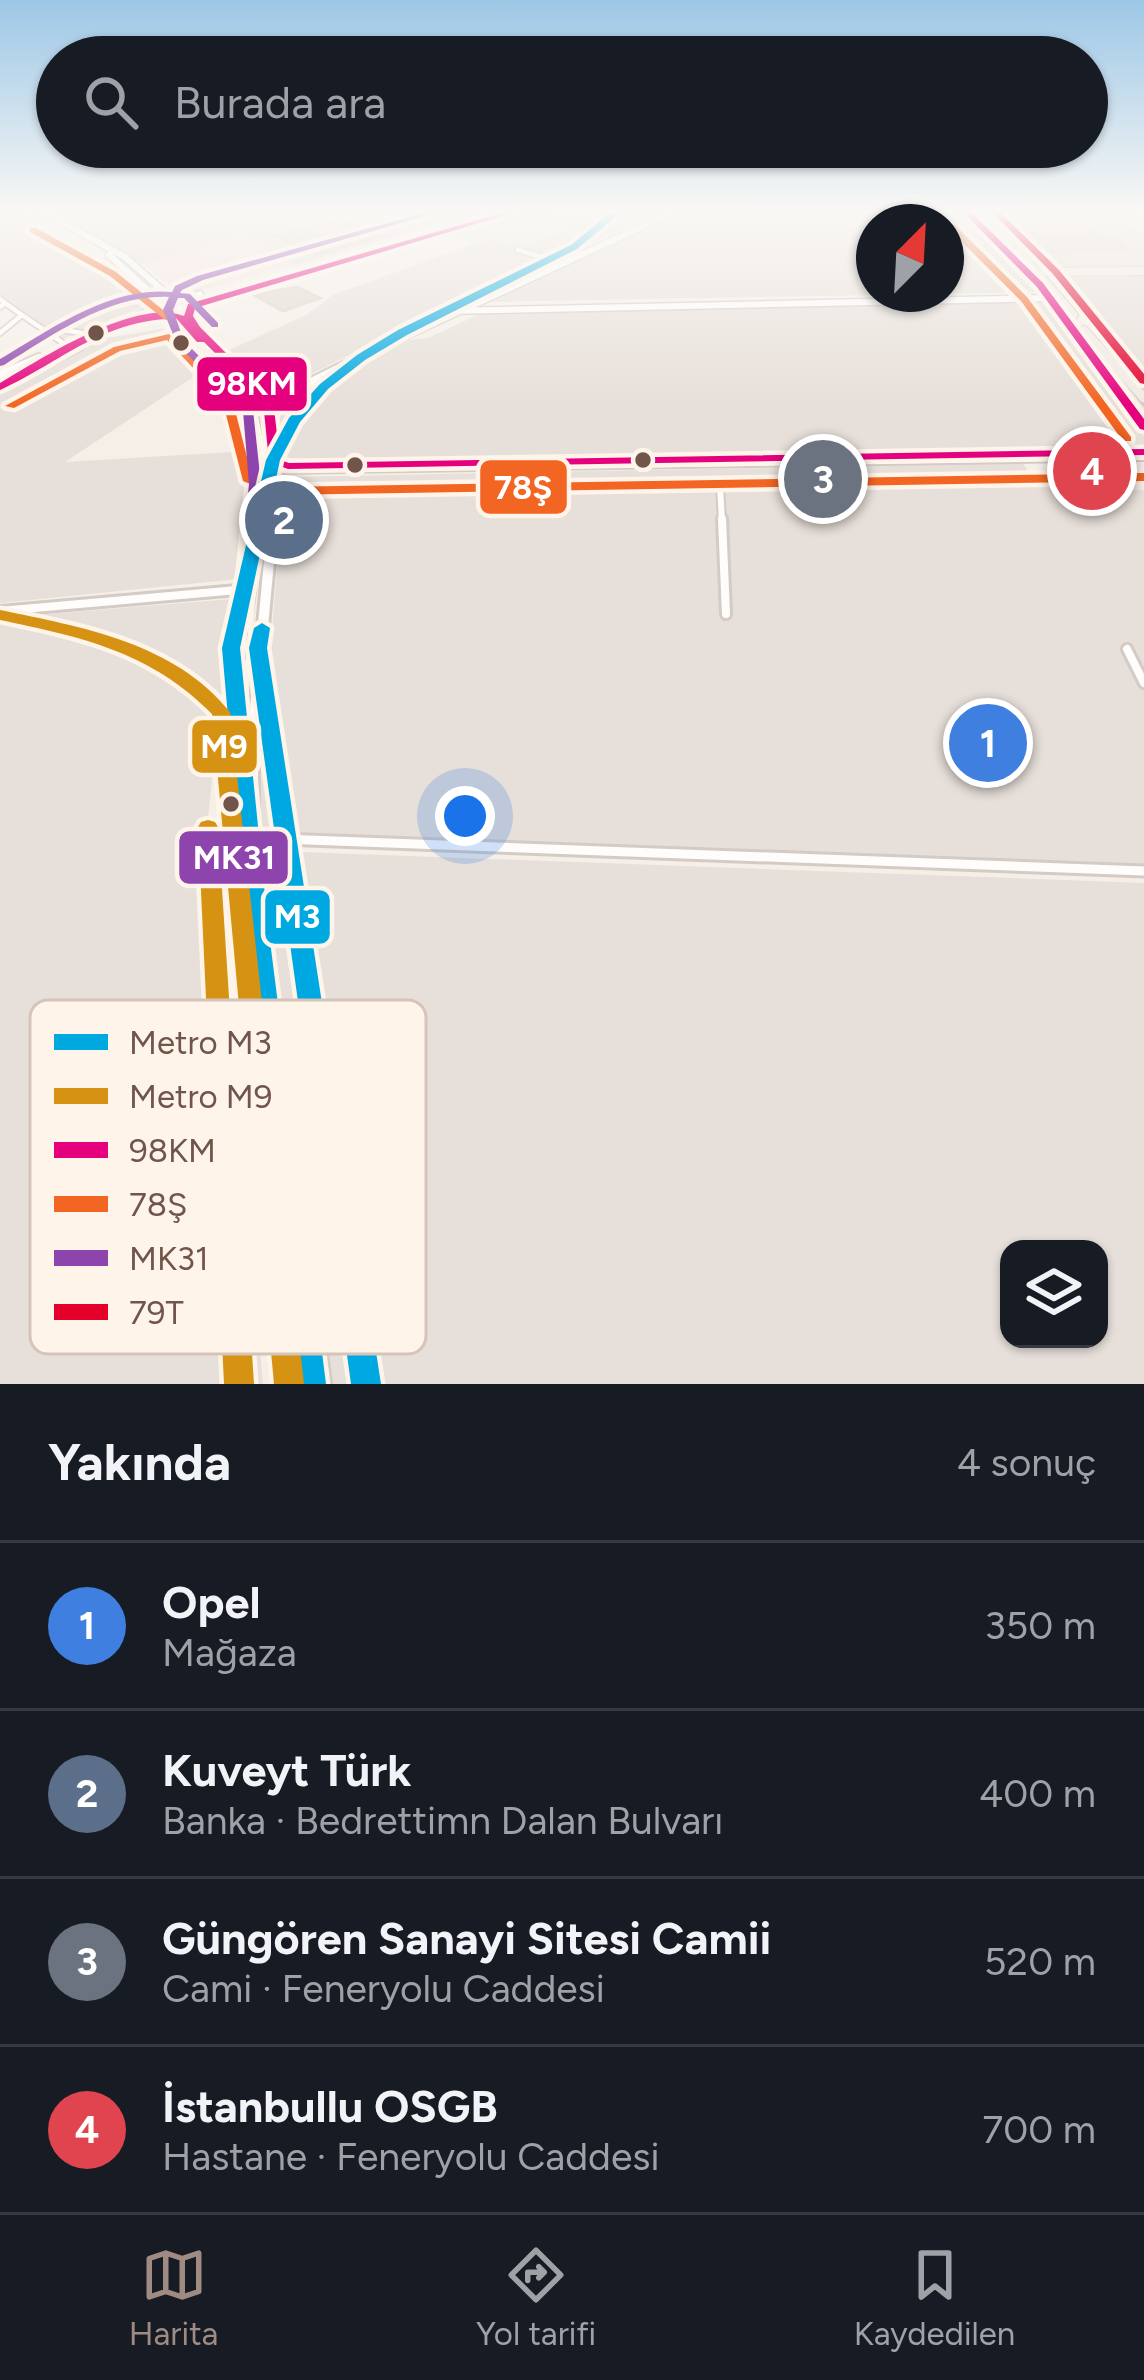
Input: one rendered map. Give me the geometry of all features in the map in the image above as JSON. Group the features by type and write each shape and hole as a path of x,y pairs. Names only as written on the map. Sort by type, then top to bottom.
{"main road":[{"path":"134,277 159,300 156,306"},
{"path":"147,277 170,297 190,306"},
{"path":"0,375 156,306 263,277"},
{"path":"0,387 88,339 291,277"},
{"path":"252,425 306,385 527,277"},
{"path":"1031,277 1144,401"},
{"path":"1045,277 1144,427"},
{"path":"453,310 1062,298"},
{"path":"190,306 188,316 196,328 268,410 273,471 252,734 252,838 273,1000"},
{"path":"165,313 181,317 246,388 252,425 273,471 249,589 229,755 227,812 246,1000"},
{"path":"1084,335 1144,415"},
{"path":"248,411 252,415 268,410"},
{"path":"273,471 288,466 1144,454"},
{"path":"273,471 999,461 1144,454"},
{"path":"282,1354 285,1384"},
{"path":"318,1354 322,1384"}],"street":[{"path":"2,303 69,343"},
{"path":"0,333 22,315"},
{"path":"69,343 64,330 88,334"},
{"path":"208,373 227,366"},
{"path":"720,485 726,614"},
{"path":"0,610 249,589"},
{"path":"1127,649 1144,683"},
{"path":"252,838 1144,871"}],"shaded area":[{"path":"0,277 121,277 134,288 143,307 60,340 0,298"},
{"path":"158,277 252,277 184,295"},
{"path":"384,277 514,277 273,393 229,350 306,315 333,295"},
{"path":"536,277 856,277 856,295 480,302"},
{"path":"964,277 1028,277 1039,292 964,294"},
{"path":"1144,277 1144,393 1052,280"},
{"path":"1046,299 1144,424 1144,446 296,461 287,457 278,429 282,406 301,390 400,341 428,338 480,314 856,304 856,312 964,312 964,301"},
{"path":"161,329 185,337 213,364 65,462 250,451 238,579 0,603 0,393 95,340"},
{"path":"1023,463 1037,487 1144,490 1144,866 281,836 258,825 283,483 290,477"},
{"path":"232,599 205,844 217,865 229,1000 30,1000 30,1354 260,1354 263,1384 0,1384 0,618"},
{"path":"274,851 1144,883 1144,1384 330,1384 326,1354 426,1354 426,1000 279,1000 260,859"}],"building":[{"path":"297,287 320,298 283,311 254,295"}],"metro line":[{"name":"M3","path":"266,1000 231,648 273,460 294,420 324,387 361,358 402,332 517,277"},
{"name":"M9","path":"0,615 91,636 148,657 174,671 221,712 250,1000"},
{"name":"M3","path":"262,628 258,648 310,1000"},
{"name":"M9","path":"208,827 218,1000"},
{"name":"M9","path":"237,1354 239,1384"},
{"name":"M9","path":"286,1354 289,1384"},
{"name":"M3","path":"307,1354 311,1384"},
{"name":"M3","path":"362,1354 366,1384"}],"transit line":[{"name":"78Ş","path":"116,277 168,318"},
{"name":"MK31","path":"205,277 178,288 168,310 180,342 248,410 255,484 231,732 231,838 252,1000"},
{"name":"98KM","path":"291,277 191,306 188,316 268,400 275,462 288,466 1144,452"},
{"name":"78Ş","path":"1002,277 1024,299 1127,439"},
{"name":"98KM","path":"1032,277 1144,427"},
{"name":"79T","path":"1060,277 1144,381"},
{"name":"MK31","path":"0,363 65,324 138,296 187,296 215,325"},
{"name":"98KM","path":"0,387 85,338 130,321 178,315 200,340"},
{"name":"78Ş","path":"10,406 117,349 169,337 227,398 247,479 276,491 1144,477"},
{"name":"MK31","path":"297,1354 301,1384"},
{"name":"MK31","path":"303,1354 306,1382"}],"place":[{"name":"İstanbullu OSGB","path":"1092,471"},
{"name":"Güngören Sanayi Sitesi Camii","path":"823,479"},
{"name":"Kuveyt Türk","path":"284,520"},
{"name":"Opel","path":"988,743"}]}
